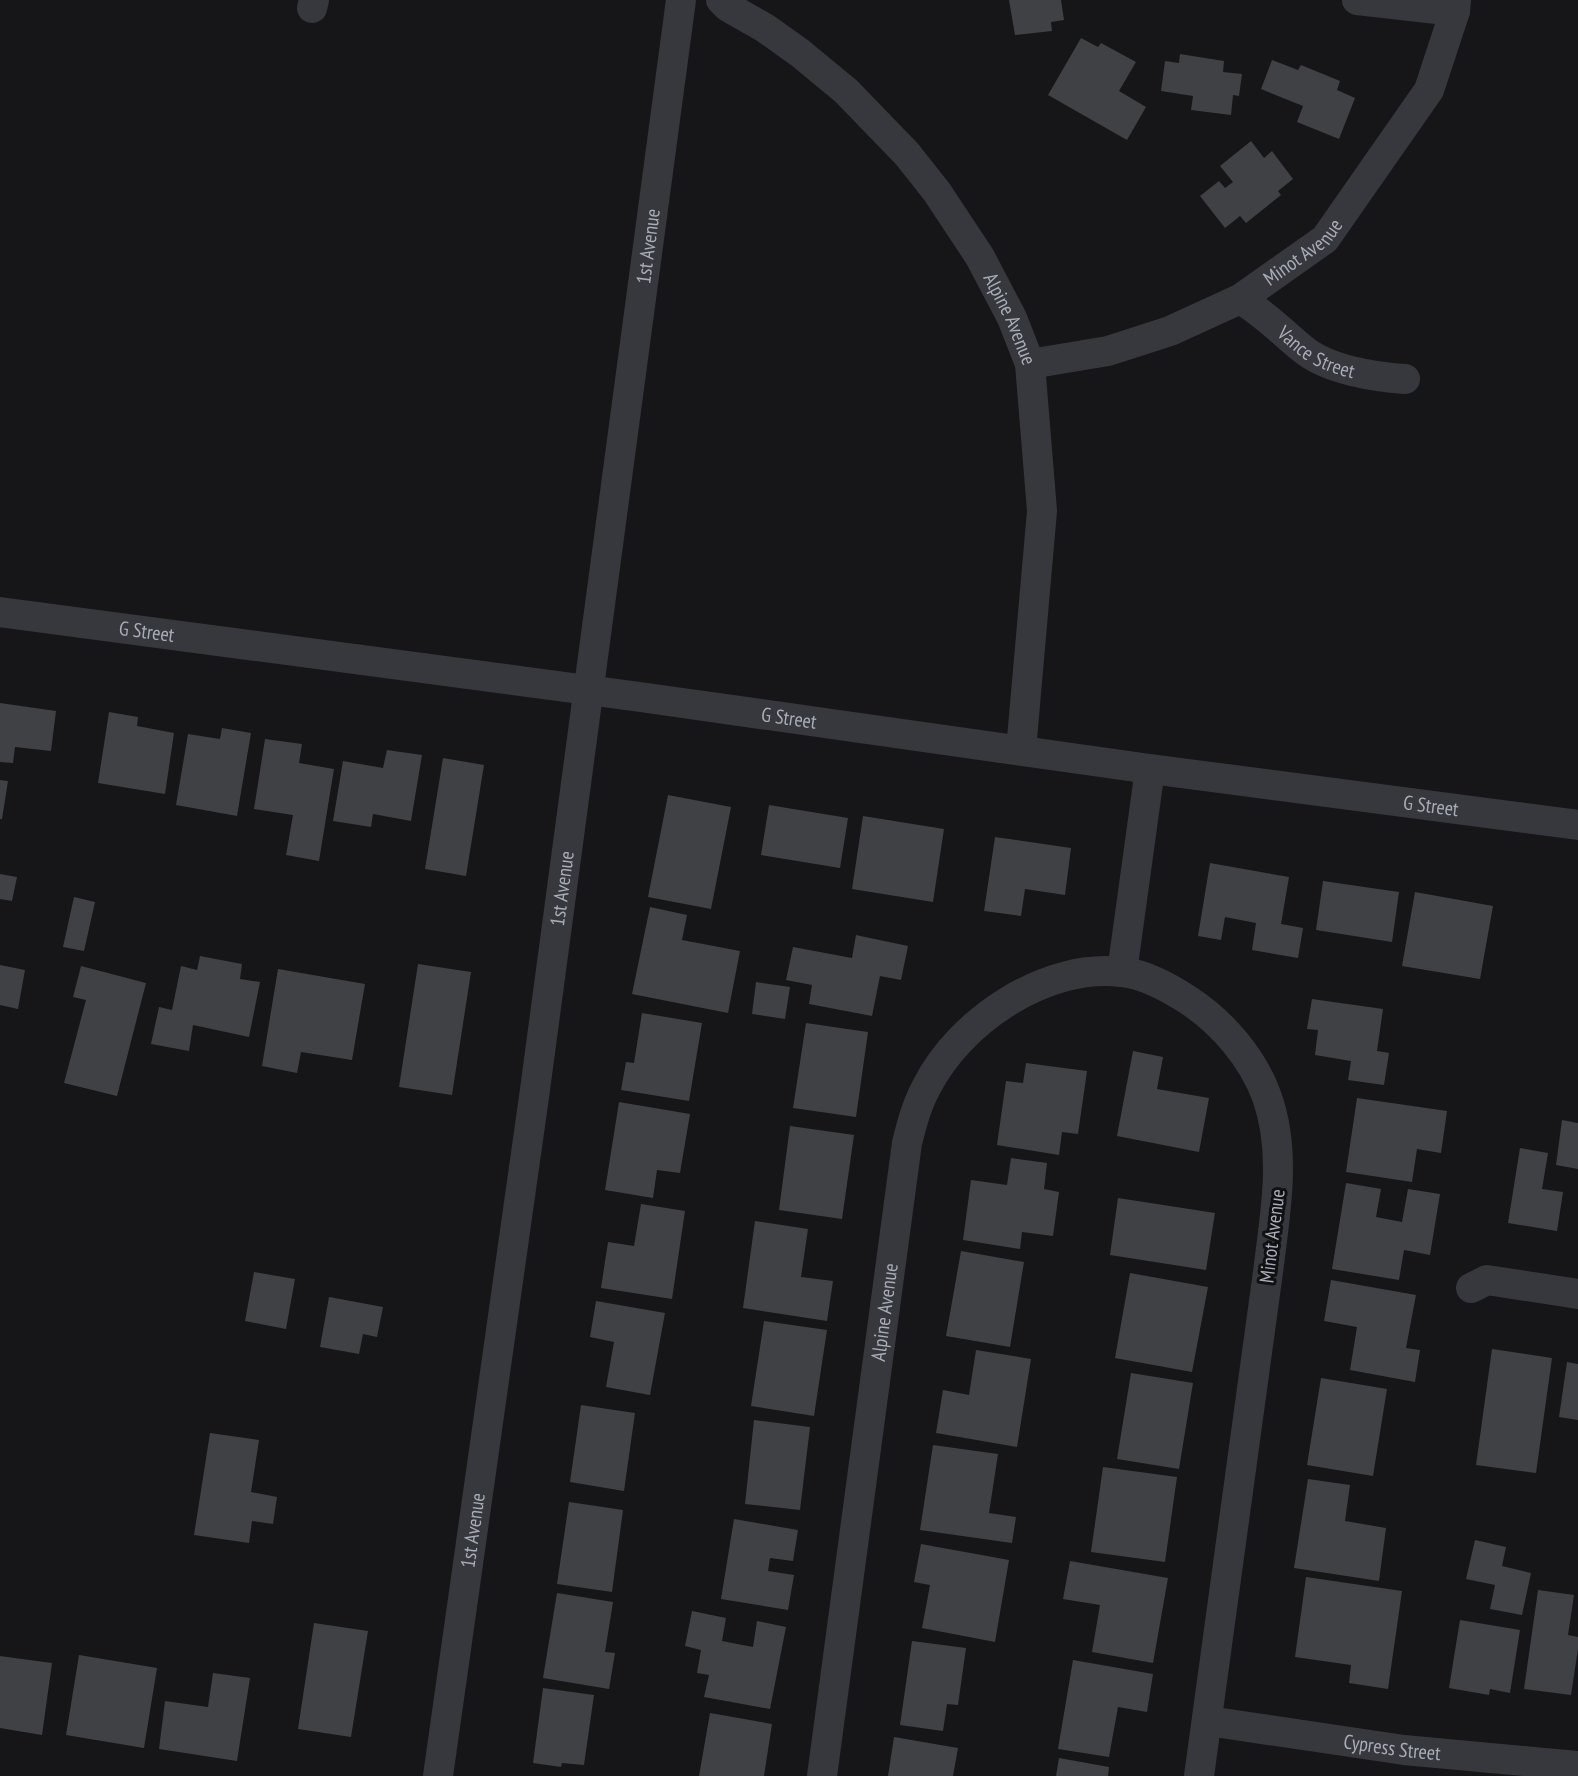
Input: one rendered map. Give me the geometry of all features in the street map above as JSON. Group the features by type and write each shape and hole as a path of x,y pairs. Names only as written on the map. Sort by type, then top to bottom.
{"street":[{"name":"1st Avenue","path":"438,1776 681,0"},
{"name":"Alpine Avenue","path":"721,0 765,28 846,91 907,154 937,192 980,257 1012,318 1030,364 1042,511 1021,750"},
{"path":"1357,0 1456,6"},
{"name":"Minot Avenue","path":"1030,364 1108,351 1170,331 1240,299 1325,239 1429,90 1456,6"},
{"name":"Vance Street","path":"1240,299 1262,312 1307,352 1364,376 1405,379"},
{"name":"G Street","path":"0,612 1578,825"},
{"path":"1122,972 1150,769"},
{"name":"Alpine Avenue","path":"822,1776 907,1143 915,1113 927,1085 944,1059 986,1015 1037,987 1078,976 1122,972"},
{"name":"Minot Avenue","path":"1122,972 1164,984 1223,1027 1250,1064 1267,1097 1279,1149 1278,1188 1268,1272 1199,1776"},
{"path":"1471,1288 1487,1280 1578,1294"},
{"name":"Cypress Street","path":"1208,1721 1404,1750 1578,1766"}],"building":[{"path":"1009,0 1061,0 1064,20 1051,22 1052,31 1015,35"},
{"path":"1081,38 1098,47 1101,43 1136,62 1119,91 1146,107 1127,140 1048,95"},
{"path":"1180,54 1224,61 1223,72 1242,74 1239,96 1233,95 1231,115 1191,110 1193,96 1161,91 1165,61 1179,63"},
{"path":"1272,60 1298,70 1301,65 1340,81 1337,90 1355,98 1339,139 1297,122 1303,106 1261,89"},
{"path":"1251,141 1264,158 1272,151 1293,179 1278,191 1281,195 1246,223 1240,216 1225,228 1200,196 1219,181 1225,188 1233,182 1220,166"},
{"path":"0,703 56,711 51,751 15,747 13,763 0,762"},
{"path":"109,712 138,717 137,726 174,733 165,794 98,783"},
{"path":"222,728 251,733 237,816 176,805 188,734 220,739"},
{"path":"265,739 302,744 299,763 334,769 319,861 286,855 293,815 254,809"},
{"path":"387,750 422,755 411,821 373,814 371,827 333,821 343,761 383,768"},
{"path":"443,758 484,765 466,876 425,869"},
{"path":"0,780 8,781 2,819 0,819"},
{"path":"668,795 731,807 711,909 648,897"},
{"path":"769,805 848,818 840,868 761,855"},
{"path":"863,816 944,829 933,902 852,889"},
{"path":"995,837 1071,848 1065,895 1025,889 1021,916 984,911"},
{"path":"1210,863 1289,877 1281,924 1303,928 1298,958 1252,950 1256,923 1225,917 1221,940 1198,936"},
{"path":"0,874 17,877 12,901 0,899"},
{"path":"1323,881 1399,892 1392,942 1316,930"},
{"path":"1415,892 1493,906 1480,979 1402,966"},
{"path":"74,897 95,902 84,951 63,947"},
{"path":"650,907 687,915 682,940 740,951 728,1013 632,994"},
{"path":"856,935 908,946 901,980 880,976 872,1016 809,1004 812,985 786,980 793,947 852,958"},
{"path":"200,956 242,964 240,979 260,982 249,1037 193,1025 189,1051 151,1044 159,1007 172,1010 181,966 197,970"},
{"path":"418,964 471,972 452,1095 399,1087"},
{"path":"0,965 25,970 18,1009 0,1005"},
{"path":"81,966 146,983 117,1096 64,1083 86,1000 73,997"},
{"path":"278,969 365,984 352,1060 301,1052 297,1073 262,1066"},
{"path":"756,982 790,987 785,1019 752,1014"},
{"path":"1312,999 1383,1009 1377,1051 1389,1053 1384,1085 1348,1080 1351,1061 1315,1055 1318,1030 1307,1029"},
{"path":"642,1013 702,1023 689,1101 621,1090 626,1062 634,1063"},
{"path":"806,1023 868,1032 856,1117 793,1108"},
{"path":"1133,1051 1163,1057 1157,1089 1209,1098 1199,1152 1117,1136"},
{"path":"1026,1063 1087,1071 1078,1134 1062,1132 1059,1155 997,1145 1006,1081 1023,1083"},
{"path":"1357,1098 1447,1111 1441,1153 1417,1149 1412,1182 1346,1172"},
{"path":"619,1102 690,1114 680,1173 657,1170 653,1198 605,1190"},
{"path":"1562,1120 1578,1123 1578,1169 1556,1165"},
{"path":"790,1126 854,1135 842,1219 779,1210"},
{"path":"1520,1148 1548,1153 1542,1189 1563,1192 1557,1231 1508,1223"},
{"path":"1011,1158 1047,1163 1044,1189 1059,1192 1053,1236 1022,1232 1020,1249 963,1240 971,1180 1007,1185"},
{"path":"1346,1183 1381,1189 1376,1217 1402,1222 1408,1189 1440,1194 1430,1255 1404,1250 1399,1280 1332,1269"},
{"path":"1118,1198 1215,1213 1206,1270 1110,1255"},
{"path":"641,1204 685,1211 672,1299 601,1288 608,1242 634,1246"},
{"path":"755,1221 808,1229 801,1277 833,1281 827,1321 743,1308"},
{"path":"961,1251 1024,1262 1010,1347 946,1336"},
{"path":"254,1272 295,1279 286,1329 245,1321"},
{"path":"1130,1273 1208,1287 1192,1372 1115,1358"},
{"path":"1331,1280 1416,1295 1406,1348 1420,1350 1415,1382 1350,1370 1357,1327 1324,1321"},
{"path":"329,1297 383,1307 377,1337 363,1334 359,1354 320,1347"},
{"path":"596,1301 665,1313 650,1395 606,1387 614,1342 590,1337"},
{"path":"764,1321 827,1330 814,1416 751,1406"},
{"path":"1492,1349 1552,1358 1536,1473 1476,1465"},
{"path":"976,1350 1031,1359 1017,1447 936,1433 943,1390 969,1395"},
{"path":"1567,1362 1578,1364 1578,1420 1559,1417"},
{"path":"1131,1373 1193,1383 1179,1469 1117,1459"},
{"path":"1321,1378 1387,1389 1373,1476 1307,1465"},
{"path":"581,1405 635,1413 624,1491 570,1482"},
{"path":"754,1420 810,1427 800,1510 745,1504"},
{"path":"210,1433 259,1440 251,1492 277,1497 273,1524 252,1521 249,1543 194,1535"},
{"path":"933,1445 998,1454 989,1513 1016,1517 1012,1543 920,1530"},
{"path":"1103,1467 1177,1477 1165,1562 1091,1552"},
{"path":"1308,1479 1350,1485 1345,1521 1386,1528 1379,1581 1294,1568"},
{"path":"569,1502 623,1510 612,1592 557,1584"},
{"path":"734,1519 798,1530 793,1561 770,1558 768,1571 794,1575 788,1610 721,1599"},
{"path":"1475,1540 1506,1547 1502,1566 1531,1573 1522,1615 1490,1609 1495,1585 1466,1579"},
{"path":"921,1544 1009,1560 995,1642 922,1628 930,1585 914,1582"},
{"path":"1070,1561 1168,1578 1153,1663 1092,1652 1100,1605 1063,1599"},
{"path":"1306,1577 1402,1591 1388,1689 1349,1683 1351,1665 1295,1657"},
{"path":"1538,1590 1574,1595 1568,1635 1578,1637 1578,1649 1571,1695 1524,1689"},
{"path":"557,1593 613,1602 605,1652 615,1653 609,1689 543,1678"},
{"path":"692,1611 726,1618 722,1641 753,1647 757,1621 786,1627 770,1709 704,1697 709,1675 697,1673 701,1650 685,1646"},
{"path":"1460,1620 1520,1630 1510,1693 1490,1689 1489,1695 1449,1688"},
{"path":"314,1623 368,1631 351,1737 298,1729"},
{"path":"912,1641 966,1648 958,1705 947,1704 943,1731 900,1725"},
{"path":"79,1655 157,1668 144,1748 66,1735"},
{"path":"0,1656 52,1663 42,1735 0,1728"},
{"path":"1073,1660 1153,1674 1147,1712 1118,1707 1109,1757 1058,1749"},
{"path":"213,1673 250,1678 237,1761 159,1749 165,1701 208,1707"},
{"path":"543,1688 594,1695 584,1765 562,1763 561,1767 533,1763"},
{"path":"710,1713 772,1724 764,1776 699,1776"},
{"path":"894,1737 958,1748 953,1776 888,1776"},
{"path":"1059,1758 1109,1767 1108,1776 1056,1776"}]}
